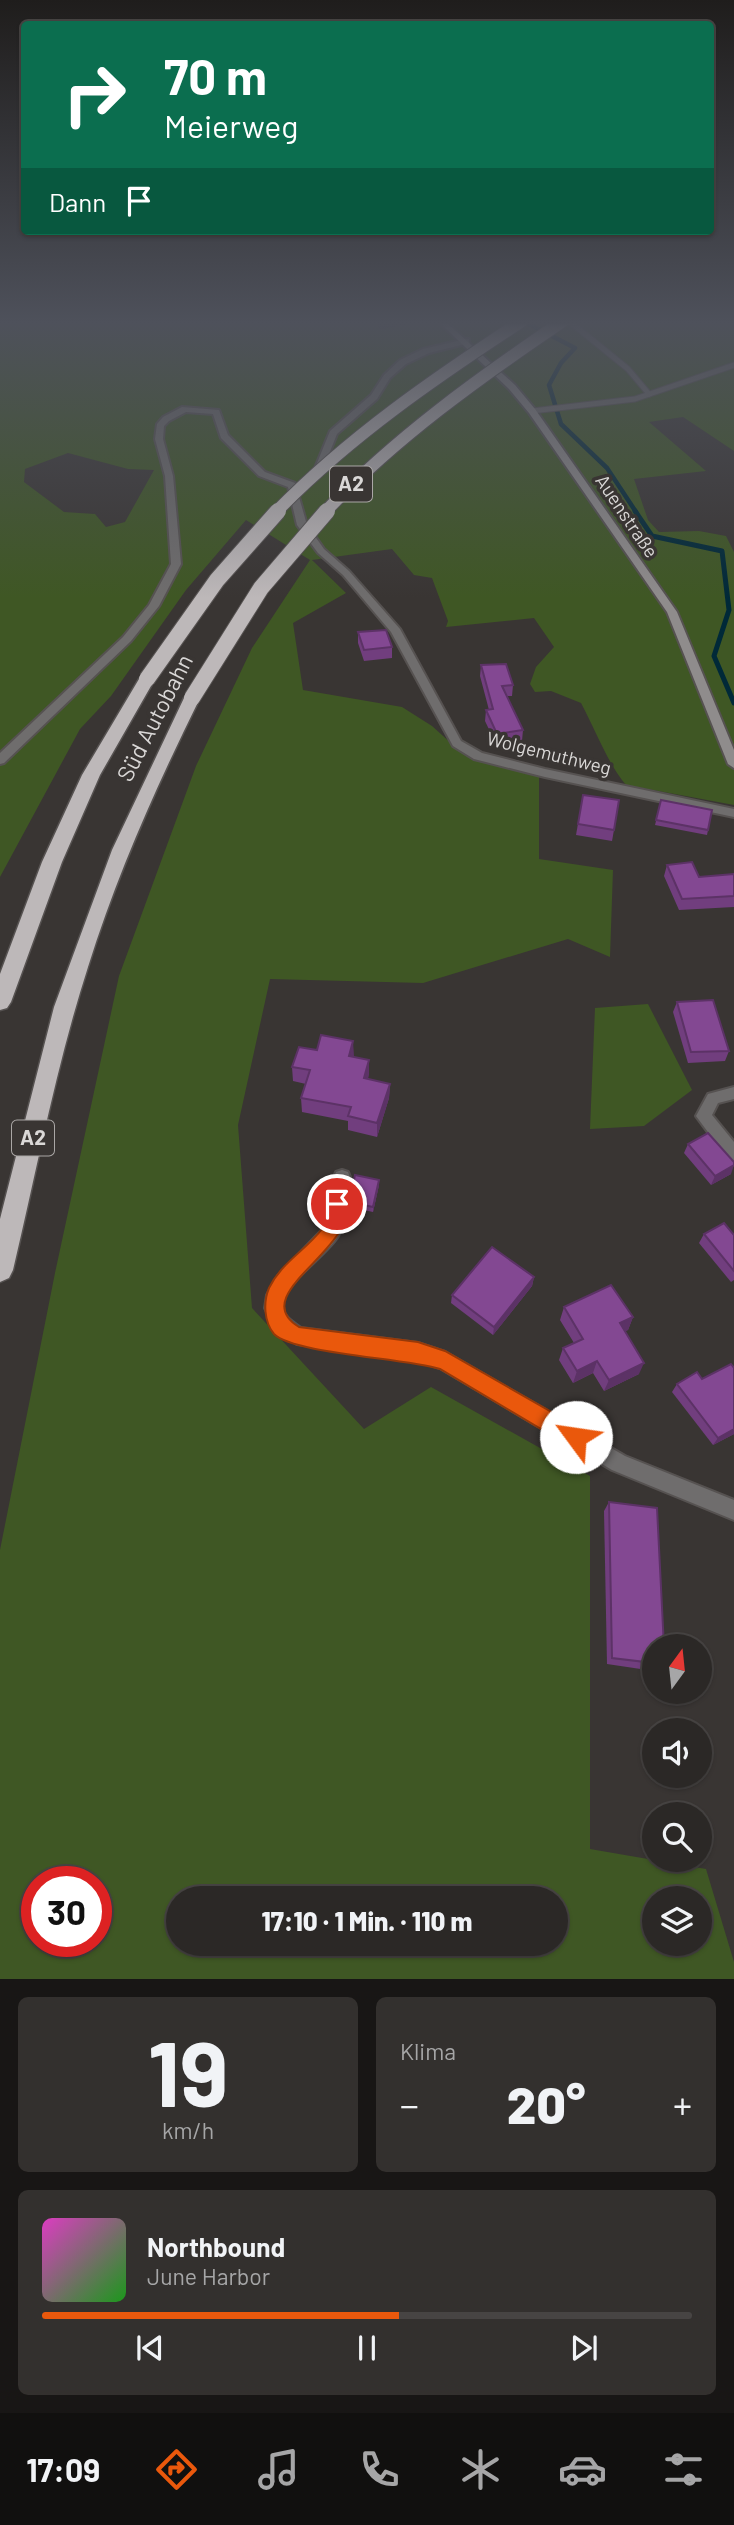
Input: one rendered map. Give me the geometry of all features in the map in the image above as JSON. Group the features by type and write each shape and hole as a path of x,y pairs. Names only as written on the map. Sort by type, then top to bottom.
{"highway":[{"name":"Süd Autobahn","path":"0,1002 52,863 91,775 147,679 230,565 303,486 389,413"},
{"name":"Süd Autobahn","path":"0,1270 65,1006 134,818 192,698 270,575 338,496 376,459 432,413"}],"street":[{"path":"0,760 127,639 154,606 176,564 169,476 159,439 160,426 174,413"},
{"path":"216,413 224,436 262,474 292,485 309,478 319,469 333,433 355,413"},
{"name":"Auenstraße","path":"534,413 672,612 734,764"},
{"name":"Wolgemuthweg","path":"292,485 302,524 320,551 346,573 396,631 457,743 478,756 734,813"},
{"path":"734,1093 713,1098 704,1116 734,1154"},
{"path":"342,1177 332,1231 282,1282 276,1294 274,1313 281,1327 296,1336 418,1352 445,1360 619,1463 734,1510"}],"green space":[{"path":"0,413 734,413 734,451 683,417 649,422 706,471 634,479 648,520 659,532 699,531 726,536 734,552 734,805 626,785 608,757 581,703 551,691 535,692 530,684 536,667 554,647 534,618 446,627 448,621 432,578 414,575 392,549 312,560 346,593 293,623 303,690 402,707 432,726 462,753 539,768 539,859 613,870 610,957 568,939 423,983 270,979 238,1125 252,1308 364,1429 431,1387 590,1476 590,1849 642,1858 642,1872 707,1872 711,1886 642,1886 642,1956 712,1956 712,1889 734,1962 734,1979 0,1979 0,1550 55,1273 119,976 196,766 252,648 310,560 246,520 186,590 111,696 80,729 0,877","holes":["68,453 128,469 154,470 125,522 106,527 95,514 64,512 24,482 25,469"]},
{"path":"648,1004 692,1090 644,1126 590,1129 595,1008"}],"building":[{"path":"386,630 392,647 364,650 358,632"},
{"path":"506,664 513,685 502,686 523,730 497,734 486,710 493,709 481,665"},
{"path":"583,795 619,800 614,830 578,824"},
{"path":"661,800 712,810 708,830 656,820"},
{"path":"692,862 699,877 734,874 734,896 682,899 667,865"},
{"path":"713,1000 729,1051 691,1052 677,1002"},
{"path":"321,1035 353,1041 349,1056 369,1060 364,1078 390,1084 377,1123 348,1116 351,1107 301,1098 310,1070 292,1067 299,1047 317,1050"},
{"path":"708,1133 734,1162 734,1165 715,1176 688,1144"},
{"path":"355,1175 379,1180 373,1207 349,1202"},
{"path":"724,1223 734,1235 734,1271 704,1234"},
{"path":"492,1247 534,1277 494,1327 452,1295"},
{"path":"611,1285 633,1317 620,1323 644,1363 609,1380 597,1361 577,1371 563,1348 583,1339 564,1307"},
{"path":"731,1364 734,1368 734,1429 718,1438 677,1384 697,1372 702,1379"},
{"path":"609,1502 657,1508 663,1634 642,1634 642,1662 612,1658"}],"waterway":[{"path":"558,413 561,424 607,468 636,512"},
{"path":"635,511 652,536 722,551 729,610 714,656 734,703"}],"route":[{"path":"337,1204 332,1231 282,1282 276,1294 274,1313 281,1327 296,1336 418,1352 445,1360 576,1437"}]}
